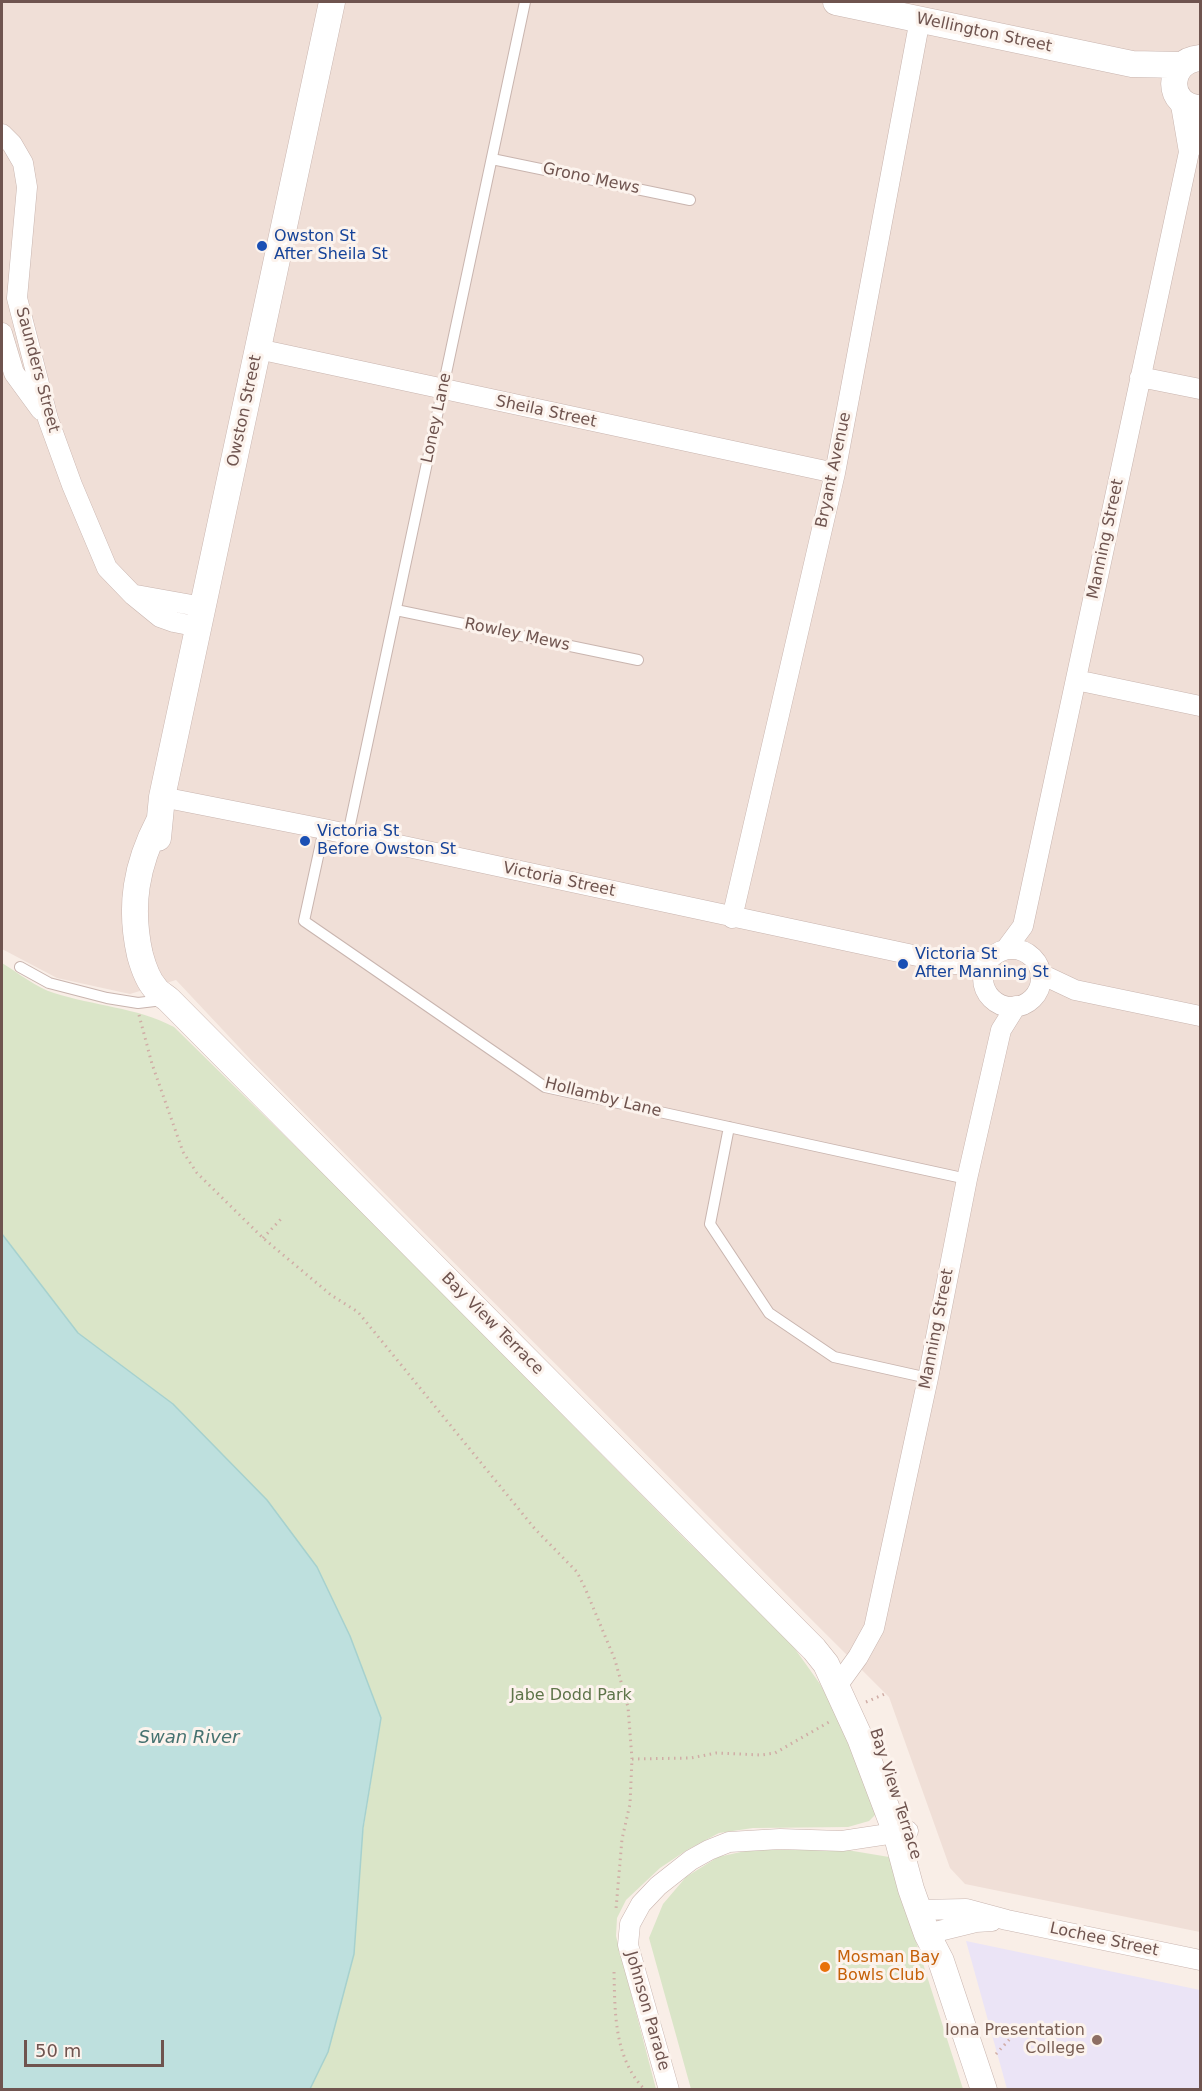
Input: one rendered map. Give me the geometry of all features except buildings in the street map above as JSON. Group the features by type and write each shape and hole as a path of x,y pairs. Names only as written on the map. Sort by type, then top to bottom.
{"street":[{"name":"Owston Street","path":"169,1000 166,981 145,944 134,915 136,885 147,845 161,809 332,2"},
{"name":"Wellington Street","path":"836,2 1132,64 1194,58"},
{"name":"Bryant Avenue","path":"732,918 835,473 920,19"},
{"path":"1185,100 1174,78 1194,58"},
{"name":"Wellington Street","path":"1132,64 1185,100"},
{"name":"Manning Street","path":"1185,100 1189,152"},
{"name":"Manning Street","path":"1006,949 1023,926 1189,152 1200,126"},
{"name":"Saunders Street","path":"2,134 12,144 23,163 27,187 17,298 48,419 72,485 107,568 133,595 160,617 174,622 201,617"},
{"path":"2,333 14,373 48,419"},
{"name":"Sheila Street","path":"258,349 835,473"},
{"path":"1140,376 1200,389"},
{"path":"1076,680 1200,706"},
{"name":"Victoria Street","path":"161,809 324,829 955,964 989,961"},
{"name":"Manning Street","path":"1023,926 1037,965"},
{"path":"1002,1030 983,975 989,961 1000,951 1006,949 1025,951 1037,965 1075,990 1200,1016"},
{"name":"Victoria Street","path":"955,964 988,990"},
{"path":"1024,1002 1041,983 1037,965"},
{"path":"988,990 1007,1006 1075,990"},
{"name":"Bay View Terrace","path":"169,1000 839,1672 899,1823 911,1889 929,1921 984,2090"},
{"name":"Manning Street","path":"839,1672 874,1628 928,1378 967,1179 1002,1030 1024,1002"},
{"name":"Johnson Parade","path":"669,2090 628,1945 630,1924 641,1904 658,1886 691,1860 729,1842 780,1839 842,1841 899,1823"},
{"name":"Lochee Street","path":"929,1921 966,1909 1007,1920 1200,1960"}],"lane":[{"name":"Loney Lane","path":"348,834 525,2"},
{"name":"Grono Mews","path":"492,159 690,200"},
{"name":"Rowley Mews","path":"396,610 638,660"},
{"name":"Hollamby Lane","path":"324,829 304,921 545,1087 967,1179"},
{"path":"20,967 49,983 107,998 138,1003 169,1000"},
{"path":"729,1127 710,1224 769,1313 834,1357 928,1378"}],"path":[{"path":"138,1003 139,1018 152,1064 183,1152 197,1173 264,1238 331,1295 358,1312 536,1529 577,1572 615,1660 628,1707 632,1759 630,1804 622,1839 615,1914"},
{"path":"264,1238 280,1219"},
{"path":"632,1759 691,1758 716,1753 760,1755 775,1752 887,1693"},
{"path":"614,1972 615,2019 623,2055 636,2080 645,2090"},
{"path":"996,2054 1020,2028"}],"shaded area":[{"path":"2,2 1200,2 1200,1932 965,1884 950,1868 889,1697 252,1061 176,980 130,994 57,978 2,949"},
{"name":"Iona Presentation College","path":"966,1941 1200,1990 1200,2089 1007,2089"}],"green space":[{"name":"Jabe Dodd Park","path":"2,963 48,991 145,1015 174,1027 356,1206 687,1541 783,1632 820,1684 848,1734 880,1810 869,1821 848,1827 753,1828 719,1833 660,1868 626,1900 617,1918 616,1936 656,2089 310,2089 328,2052 381,1718 350,1636 317,1567 173,1404 78,1333 2,1234"},
{"path":"841,1849 889,1857 963,2089 691,2089 649,1938 663,1904 686,1877 718,1857 750,1850"}],"water":[{"name":"Swan River","path":"2,1234 78,1333 173,1404 267,1500 317,1567 350,1636 381,1718 363,1828 354,1954 328,2052 310,2089 2,2089"}],"place":[{"name":"Owston St After Sheila St","path":"262,246"},
{"name":"Victoria St Before Owston St","path":"305,841"},
{"name":"Victoria St After Manning St","path":"903,964"},
{"name":"Mosman Bay Bowls Club","path":"825,1967"},
{"name":"Iona Presentation College","path":"1097,2040"}]}
